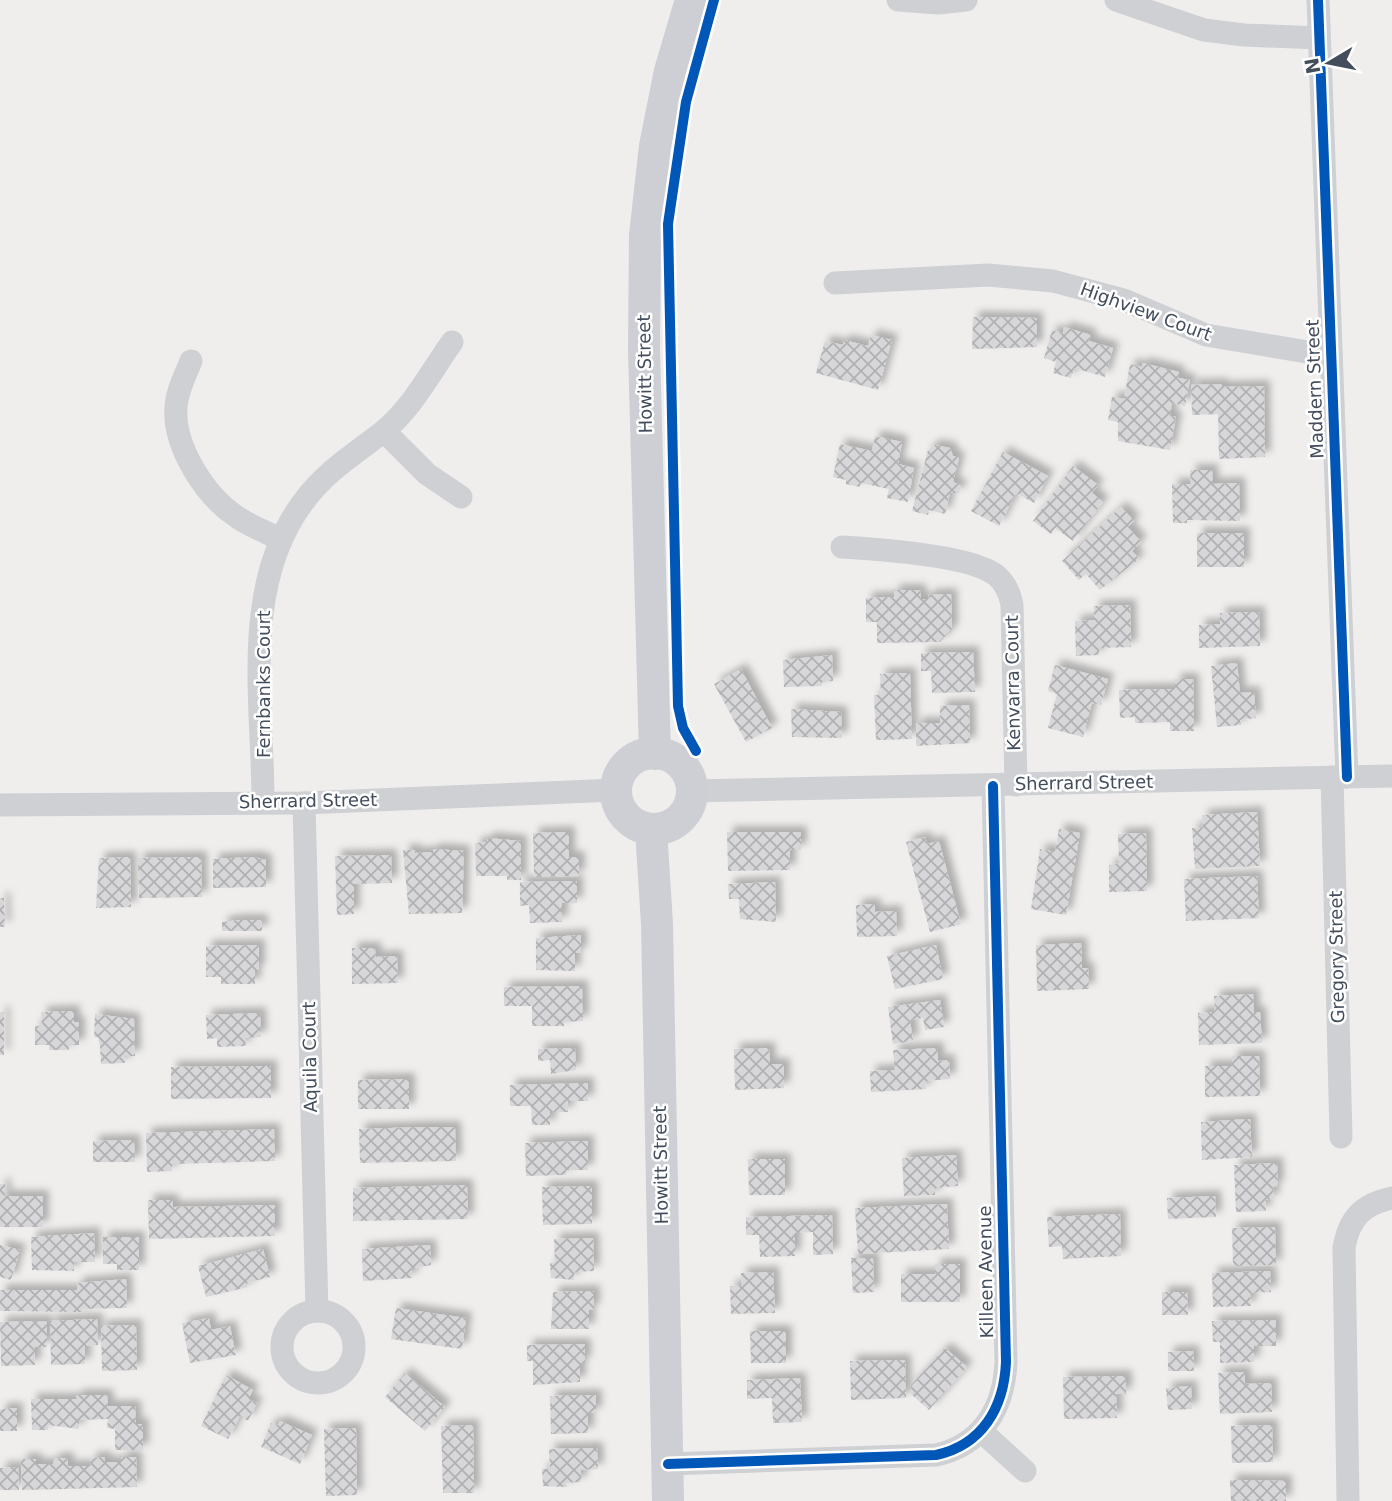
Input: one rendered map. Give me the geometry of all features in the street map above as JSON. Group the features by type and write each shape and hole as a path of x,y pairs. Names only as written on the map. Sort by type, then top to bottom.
{"street":[{"name":"Howitt Street","path":"655,754 644,349 645,235 657,134 670,71 691,0"},
{"path":"898,0 938,3 966,0"},
{"path":"1115,0 1204,30 1244,35 1319,38"},
{"name":"Maddern Street","path":"1318,0 1331,356 1339,777"},
{"name":"Highview Court","path":"835,283 988,275 1053,281 1124,300 1206,335 1331,356"},
{"name":"Fernbanks Court","path":"263,802 262,615 270,567 281,539 304,500 331,471 384,431 407,407 452,342"},
{"path":"191,361 177,396 176,414 177,429 189,458 223,507 236,517 281,539"},
{"path":"384,431 428,474 461,497"},
{"name":"Kenvarra Court","path":"842,547 892,551 976,566 991,572 1004,584 1012,605 1004,785"},
{"path":"655,754 671,758 680,765 690,779 692,791 687,809 680,819 670,826 652,829 633,823 624,814 617,790 626,766 642,756 655,754"},
{"name":"Sherrard Street","path":"692,791 1392,776"},
{"name":"Gregory Street","path":"1339,777 1341,1137"},
{"name":"Killeen Avenue","path":"668,1464 921,1456 961,1447 981,1431 998,1406 1004,1385 1006,1362 1004,785"},
{"name":"Sherrard Street","path":"0,805 304,803 617,790"},
{"name":"Aquila Court","path":"304,803 317,1311"},
{"name":"Howitt Street","path":"652,829 668,1501"},
{"path":"1348,1501 1344,1248 1347,1230 1355,1216 1382,1201"},
{"path":"981,1431 1025,1471"}],"building":[{"path":"973,317 1037,318 1037,347 972,349"},
{"path":"1064,327 1091,335 1089,341 1113,348 1105,377 1074,368 1071,378 1053,373 1056,362 1044,358 1052,330 1063,333"},
{"path":"871,335 892,340 878,390 816,373 825,341 843,345 844,340 868,346"},
{"path":"1143,363 1179,372 1178,378 1190,380 1185,406 1172,403 1170,416 1176,417 1170,450 1118,441 1118,422 1108,420 1112,397 1124,399 1130,364 1142,367"},
{"path":"1222,384 1222,387 1264,386 1265,457 1219,459 1218,414 1192,415 1191,385"},
{"path":"875,436 902,442 898,464 914,468 908,502 887,498 889,489 861,483 860,487 846,484 846,480 833,477 840,444 872,451"},
{"path":"935,445 950,448 953,456 959,458 953,482 961,486 959,493 950,493 945,514 929,510 928,515 912,511 928,450"},
{"path":"1003,452 1048,476 1034,503 1016,493 999,526 971,511"},
{"path":"1073,466 1098,485 1092,493 1103,502 1073,541 1055,528 1051,534 1033,521"},
{"path":"1190,470 1212,470 1213,484 1239,483 1240,521 1187,520 1187,523 1173,523 1172,484 1191,484"},
{"path":"1121,507 1134,521 1128,527 1141,542 1132,551 1139,559 1100,590 1086,574 1079,580 1062,561"},
{"path":"1197,533 1244,533 1244,567 1197,567"},
{"path":"894,590 920,590 921,599 929,599 928,595 951,594 952,629 940,642 877,643 877,622 866,622 866,598 894,597"},
{"path":"1130,605 1131,647 1099,648 1099,655 1076,656 1075,621 1094,620 1094,606"},
{"path":"1259,612 1260,646 1199,648 1199,625 1220,624 1220,613"},
{"path":"973,652 975,692 932,693 931,671 921,671 921,653"},
{"path":"832,655 833,681 822,682 822,686 784,687 783,660"},
{"path":"1237,663 1240,693 1254,692 1256,718 1240,720 1241,725 1217,727 1211,666"},
{"path":"1055,665 1108,679 1101,705 1092,703 1083,737 1048,728 1057,694 1048,691"},
{"path":"741,669 772,728 746,742 714,684"},
{"path":"910,673 912,739 876,740 874,695 881,695 880,674"},
{"path":"1175,679 1193,679 1194,731 1170,731 1170,722 1135,723 1135,717 1120,718 1119,690 1175,689"},
{"path":"969,705 970,743 916,746 916,723 940,723 940,706"},
{"path":"791,709 841,712 842,738 792,737"},
{"path":"1257,812 1260,866 1195,869 1192,828 1203,828 1202,815"},
{"path":"1059,829 1080,833 1066,915 1031,909 1040,849 1055,852"},
{"path":"569,832 569,857 579,857 579,876 534,877 533,833"},
{"path":"727,832 801,832 801,850 790,850 790,870 728,871"},
{"path":"1146,833 1147,891 1109,892 1109,865 1119,863 1118,834"},
{"path":"925,837 927,844 939,841 961,924 930,932 906,842"},
{"path":"487,838 521,841 521,880 507,880 507,876 476,876 475,843 487,842"},
{"path":"433,849 464,851 462,913 409,914 403,850 415,850 415,853 433,852"},
{"path":"391,855 392,883 354,884 354,914 337,915 335,856"},
{"path":"130,857 131,907 96,908 99,858"},
{"path":"201,857 202,897 139,898 138,858"},
{"path":"254,857 266,860 266,887 213,888 213,859"},
{"path":"1257,876 1259,918 1186,921 1184,879"},
{"path":"577,881 577,903 562,903 562,922 530,923 529,905 520,906 520,882"},
{"path":"775,882 776,922 740,919 739,899 729,899 728,884"},
{"path":"0,898 4,898 5,927 0,927"},
{"path":"875,904 875,912 896,911 897,936 857,937 856,905"},
{"path":"262,920 262,931 222,931 222,922"},
{"path":"581,935 581,953 575,953 575,971 536,970 536,938"},
{"path":"1081,943 1082,968 1088,968 1089,989 1037,991 1036,945"},
{"path":"259,945 259,970 255,970 255,984 221,984 221,977 206,977 206,946"},
{"path":"936,945 943,979 895,989 887,956"},
{"path":"352,948 375,948 376,957 397,956 398,983 352,984"},
{"path":"582,986 583,1021 564,1022 564,1026 532,1026 532,1006 504,1006 504,987"},
{"path":"1253,994 1254,1012 1260,1012 1262,1043 1199,1045 1198,1013 1215,1012 1214,996"},
{"path":"940,1000 944,1027 925,1030 923,1018 910,1020 913,1041 893,1044 888,1007"},
{"path":"74,1011 74,1022 79,1022 79,1045 69,1045 69,1050 49,1050 49,1045 35,1045 35,1026 42,1026 41,1012"},
{"path":"0,1012 4,1012 4,1055 0,1055"},
{"path":"260,1013 261,1037 245,1038 246,1046 217,1047 217,1038 207,1039 206,1015"},
{"path":"95,1014 134,1019 135,1056 124,1056 125,1063 101,1064 98,1037 94,1037"},
{"path":"575,1048 576,1070 551,1074 550,1060 538,1061 538,1049"},
{"path":"769,1048 770,1064 784,1064 784,1088 735,1090 734,1049"},
{"path":"938,1048 938,1061 949,1060 950,1079 925,1081 926,1089 871,1092 870,1071 895,1070 893,1050"},
{"path":"1232,1056 1259,1056 1260,1096 1205,1097 1205,1066 1232,1066"},
{"path":"271,1066 271,1098 171,1099 171,1067"},
{"path":"409,1079 409,1109 358,1109 358,1080"},
{"path":"588,1083 588,1101 568,1101 568,1112 550,1112 550,1125 532,1125 531,1106 510,1106 510,1085"},
{"path":"1250,1119 1252,1157 1202,1160 1201,1122"},
{"path":"455,1127 456,1161 360,1163 359,1129"},
{"path":"274,1129 275,1161 172,1164 172,1171 147,1172 146,1133"},
{"path":"134,1140 135,1162 93,1162 93,1141"},
{"path":"588,1141 588,1170 566,1170 566,1175 526,1176 525,1143"},
{"path":"956,1155 958,1186 935,1188 935,1195 904,1196 902,1158"},
{"path":"748,1159 785,1159 785,1195 749,1195"},
{"path":"1277,1163 1278,1186 1273,1187 1274,1199 1265,1200 1266,1211 1236,1212 1234,1165"},
{"path":"0,1184 5,1184 5,1196 43,1196 43,1227 0,1227"},
{"path":"467,1185 468,1219 353,1221 353,1188"},
{"path":"592,1186 592,1224 543,1225 542,1187"},
{"path":"1215,1196 1216,1217 1168,1219 1167,1198"},
{"path":"148,1200 172,1200 173,1207 275,1205 275,1236 149,1239"},
{"path":"947,1204 949,1249 858,1254 855,1208"},
{"path":"1120,1214 1121,1256 1063,1259 1062,1246 1049,1247 1047,1217"},
{"path":"832,1215 833,1254 813,1255 813,1232 795,1233 795,1256 760,1257 759,1235 746,1235 746,1217"},
{"path":"1275,1227 1276,1265 1233,1266 1232,1228"},
{"path":"94,1233 95,1262 74,1262 74,1271 32,1270 31,1237"},
{"path":"103,1237 139,1237 139,1270 117,1270 117,1264 103,1264"},
{"path":"593,1238 594,1271 574,1272 574,1280 551,1278 550,1263 555,1262 554,1239"},
{"path":"0,1245 20,1250 11,1280 0,1277"},
{"path":"430,1245 431,1265 412,1269 412,1278 363,1281 362,1249"},
{"path":"263,1249 270,1277 247,1283 248,1287 206,1297 198,1266"},
{"path":"851,1258 873,1258 874,1292 853,1293"},
{"path":"935,1264 960,1264 960,1302 901,1302 901,1274 935,1274"},
{"path":"1270,1271 1271,1292 1250,1293 1251,1306 1213,1307 1212,1273"},
{"path":"773,1272 775,1313 731,1314 730,1286 742,1285 741,1273"},
{"path":"126,1279 127,1308 82,1309 82,1312 0,1311 0,1290 77,1290 77,1283"},
{"path":"594,1291 594,1309 589,1310 589,1329 551,1329 553,1292"},
{"path":"1162,1292 1187,1292 1188,1315 1162,1315"},
{"path":"396,1308 466,1318 462,1349 391,1339"},
{"path":"209,1318 211,1330 230,1326 236,1355 190,1363 182,1323"},
{"path":"97,1319 98,1345 85,1346 85,1364 51,1365 50,1321"},
{"path":"1276,1320 1276,1346 1254,1346 1254,1362 1220,1363 1220,1342 1213,1342 1212,1321"},
{"path":"47,1321 47,1347 35,1347 35,1365 1,1366 0,1322"},
{"path":"136,1325 137,1370 102,1371 101,1326"},
{"path":"750,1331 786,1331 786,1363 751,1363"},
{"path":"585,1344 585,1363 580,1363 580,1382 533,1385 533,1361 527,1361 527,1345"},
{"path":"945,1348 967,1367 929,1410 911,1394 911,1385"},
{"path":"1193,1351 1194,1371 1168,1371 1168,1352"},
{"path":"905,1360 906,1398 851,1400 850,1361"},
{"path":"1245,1372 1245,1384 1271,1383 1272,1412 1220,1414 1218,1373"},
{"path":"405,1373 445,1407 425,1431 385,1397"},
{"path":"226,1375 253,1390 248,1399 257,1403 248,1421 240,1416 228,1439 201,1426"},
{"path":"1126,1376 1126,1394 1116,1394 1117,1418 1064,1419 1063,1377"},
{"path":"800,1378 802,1422 773,1423 772,1398 747,1399 747,1380"},
{"path":"1191,1386 1192,1409 1168,1410 1166,1388"},
{"path":"76,1395 107,1395 108,1406 135,1406 136,1424 143,1424 143,1450 115,1450 115,1429 107,1428 108,1419 79,1420 79,1429 48,1425 48,1430 32,1430 31,1399 77,1399"},
{"path":"596,1395 596,1413 588,1413 588,1433 551,1434 550,1396"},
{"path":"17,1408 17,1431 0,1431 0,1409"},
{"path":"280,1421 312,1435 300,1464 261,1447 271,1423 278,1425"},
{"path":"473,1425 474,1493 443,1493 441,1426"},
{"path":"1272,1425 1273,1462 1232,1463 1231,1426"},
{"path":"356,1428 357,1495 326,1496 324,1429"},
{"path":"597,1448 598,1469 581,1470 581,1482 566,1483 567,1487 543,1486 542,1469 550,1469 549,1449"},
{"path":"105,1457 105,1462 121,1462 121,1457 136,1457 137,1487 22,1490 21,1459 36,1459 36,1464 53,1464 53,1459 68,1458 68,1466 91,1466 90,1458"},
{"path":"18,1467 19,1490 0,1490 0,1468"},
{"path":"1230,1480 1286,1481 1286,1501 1231,1501"}],"cycle path":[{"path":"696,751 683,728 678,706 668,224 686,102 714,0"},
{"path":"1318,0 1347,777"},
{"path":"668,1464 936,1455 966,1443 978,1433 995,1409 1001,1395 1006,1362 993,786"}]}
